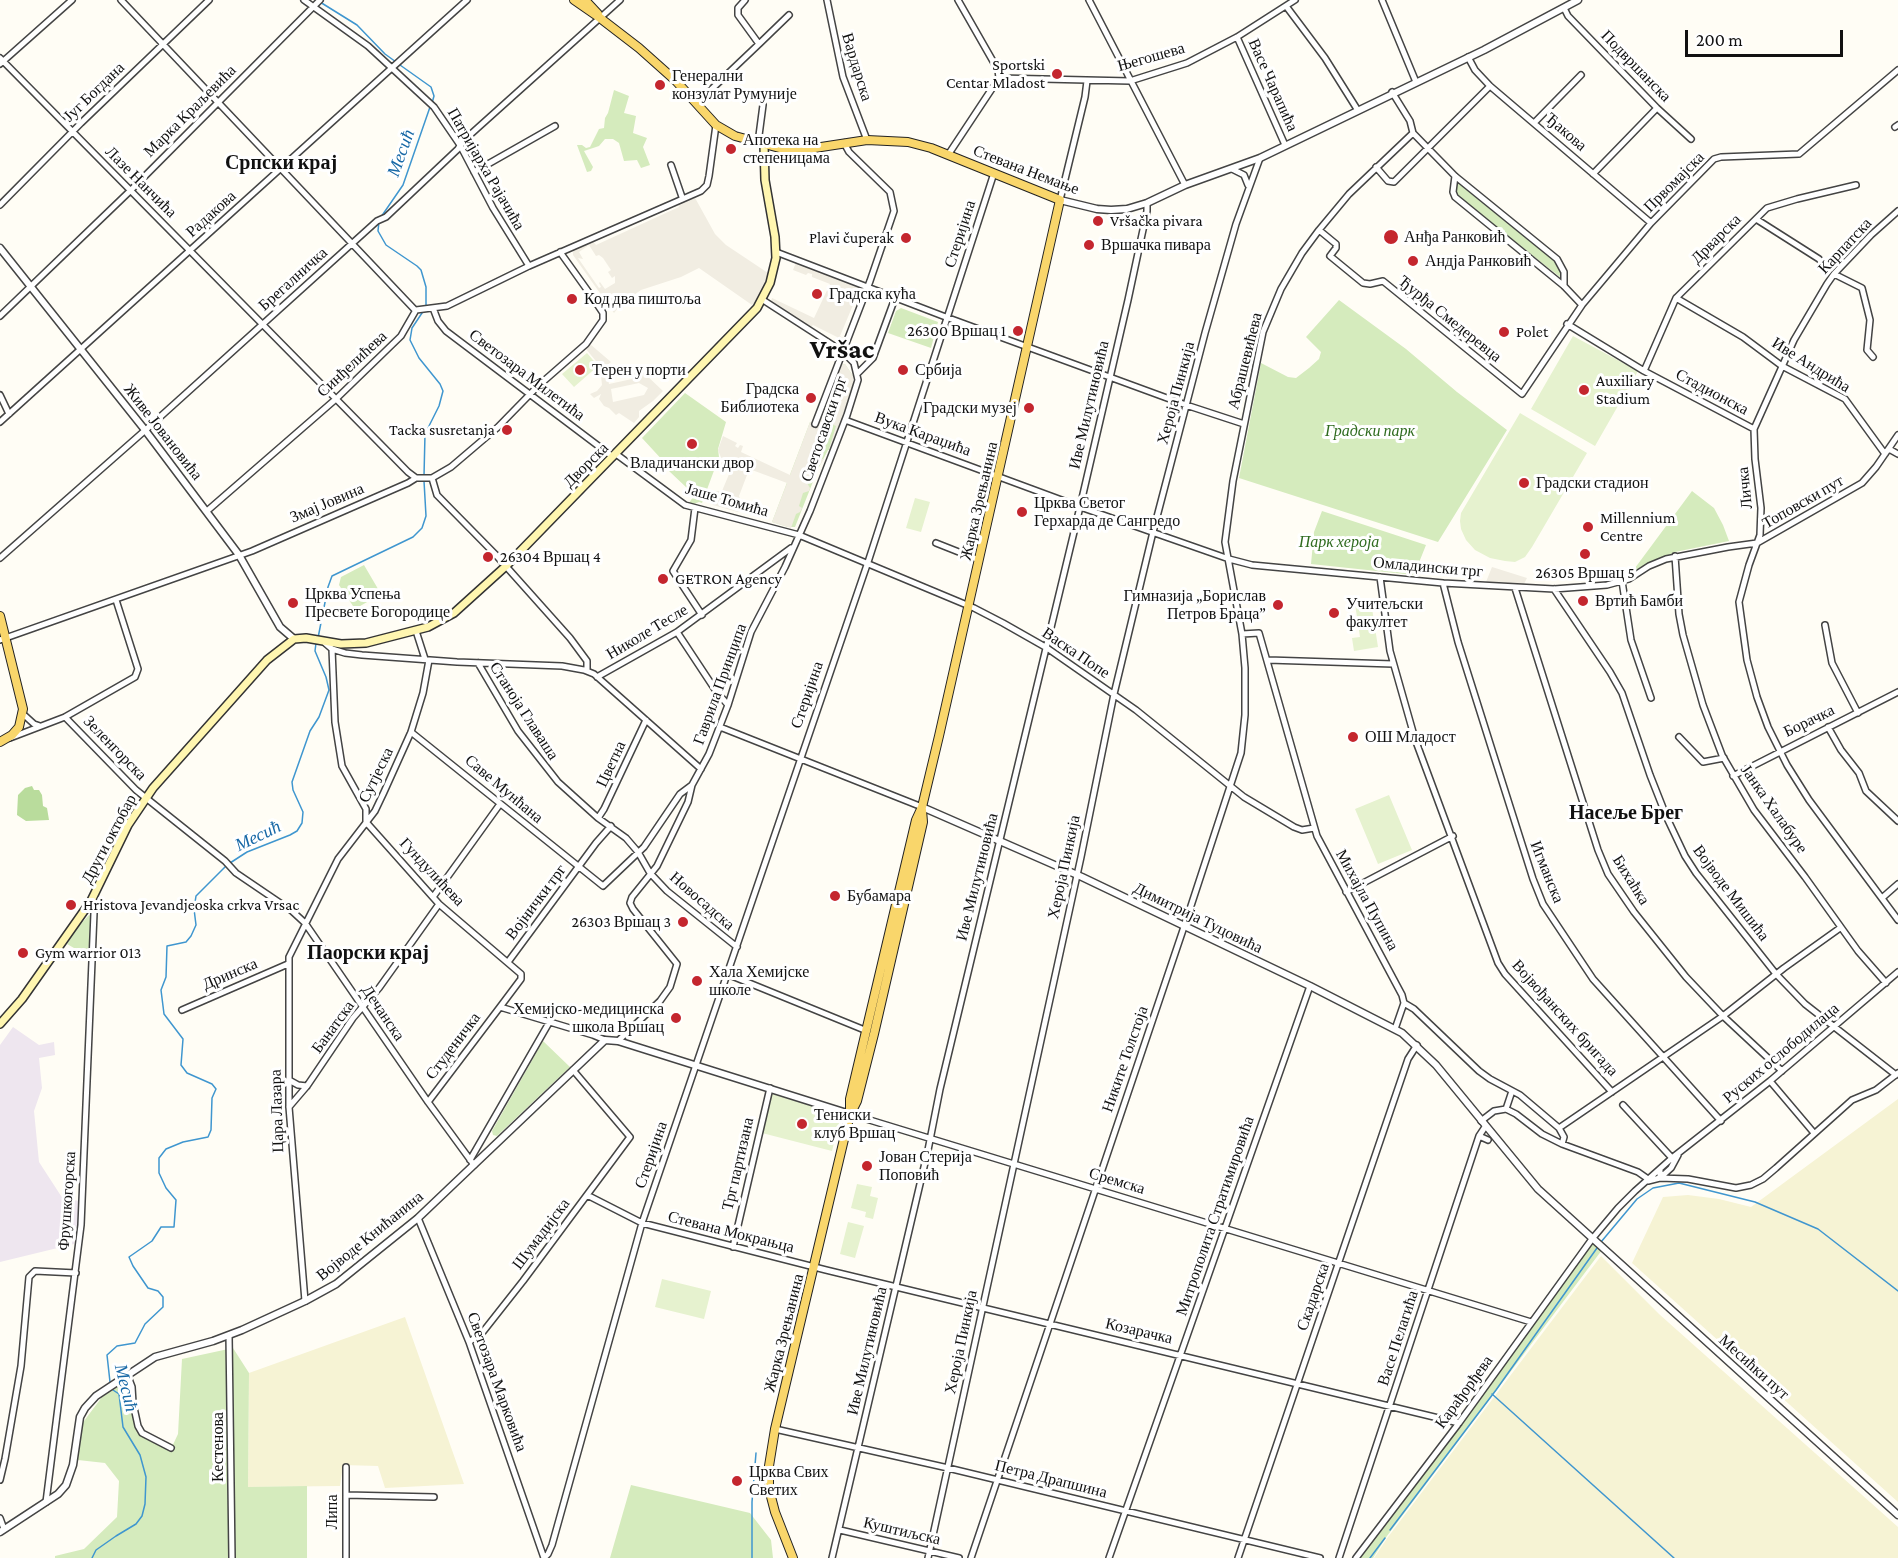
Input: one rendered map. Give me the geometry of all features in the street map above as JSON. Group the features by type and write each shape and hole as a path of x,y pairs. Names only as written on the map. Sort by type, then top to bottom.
{"main road":[{"path":"574,0 639,48 716,125"},
{"path":"585,0 600,18"},
{"name":"Стевана Немање","path":"716,125 728,133 761,144 794,149 867,140 908,142 931,148 1060,200"},
{"path":"761,144 776,252 774,272 763,300"},
{"name":"Жарка Зрењанина","path":"794,1558 774,1512 770,1489 769,1466 775,1429 850,1114 850,1100 916,820 922,807 980,560 1060,200"},
{"name":"Дворска","path":"294,639 355,645 416,631 436,624 454,613 506,566 710,358 763,300"},
{"path":"0,616 3,639 22,702 23,714 19,727 8,738 0,742"},
{"name":"Други октобар","path":"0,1024 22,999 91,901 128,825 171,765 257,670 278,650 294,639"},
{"name":"Жарка Зрењанина","path":"850,1114 857,1101 876,1023 923,822 922,807"}],"street":[{"path":"1,61 72,0"},
{"path":"121,0 351,244 418,309 453,303 529,266 682,197 701,191 707,185 710,176 716,125"},
{"name":"Југ Богдана","path":"0,204 209,0"},
{"name":"Патријарха Рајачића","path":"304,0 317,3 394,67 434,107 460,145 516,248 529,266"},
{"name":"Радакова","path":"0,422 467,0"},
{"name":"Брегалничка","path":"0,558 376,221 386,217 460,145 620,0"},
{"path":"745,0 738,12 759,44"},
{"name":"Вардарска","path":"827,0 843,77 867,140"},
{"path":"948,155 999,78 998,70 957,0"},
{"path":"1089,0 1185,185"},
{"path":"1279,0 1325,58 1358,110"},
{"name":"Његошева","path":"999,78 1130,81 1187,63 1237,37 1295,0"},
{"path":"1382,0 1416,82 1578,0"},
{"name":"Марка Краљевића","path":"0,316 131,190 317,3"},
{"name":"Подвршанска","path":"1564,8 1568,16 1691,140"},
{"path":"697,104 789,15"},
{"name":"Васе Чарапића","path":"1237,37 1285,145"},
{"name":"Ђакова","path":"1468,57 1475,70 1490,86 1651,223"},
{"name":"Лазе Нанчића","path":"1,61 408,472 418,478"},
{"path":"1454,64 1463,64 1475,70"},
{"name":"Првомајска","path":"1522,394 1581,305 1651,223 1717,158 1799,154 1898,70"},
{"path":"1534,123 1581,75"},
{"path":"1060,200 1087,81"},
{"name":"Стевана Немање","path":"1060,200 1104,209 1127,208 1147,203 1185,185 1260,158 1416,82"},
{"path":"1376,167 1388,181 1394,182 1490,86"},
{"path":"1392,92 1410,122 1413,133 1428,149 1455,176 1557,259 1564,272 1563,286"},
{"path":"761,144 763,105"},
{"path":"1593,174 1657,108"},
{"path":"474,172 555,126"},
{"name":"Абрашевићева","path":"1229,559 1225,543 1226,518 1260,343 1267,321 1286,279 1319,230 1349,194 1413,133"},
{"path":"763,300 842,351 894,211 890,192 849,152 844,143"},
{"name":"Хероја Пинкија","path":"928,1558 1077,875 1114,694 1186,405 1233,234 1260,158"},
{"path":"671,165 682,197"},
{"path":"1232,169 1244,176 1248,187"},
{"name":"Стеријина","path":"544,1558 552,1545 642,1223 867,564 994,173"},
{"path":"1455,176 1453,192 1455,197 1563,286 1581,305"},
{"name":"Дрварска","path":"1644,371 1676,298 1756,219 1772,206 1856,185"},
{"name":"Иве Милутиновића","path":"832,1558 1080,507 1147,203"},
{"name":"Карпатска","path":"1782,366 1803,324 1834,274 1871,235 1898,211"},
{"path":"1756,219 1819,259 1823,264"},
{"name":"Ђурђа Смедеревца","path":"1319,230 1336,244 1330,256 1363,283 1383,281 1522,394"},
{"name":"Живе Јовановића","path":"0,248 145,430 207,512 239,555 280,627 294,639"},
{"path":"560,252 603,313 603,320 586,344 459,461 430,478 437,495 506,566 575,645 587,662 587,671"},
{"path":"776,252 1028,348 1244,424"},
{"path":"1834,274 1862,288 1870,320 1867,350 1874,357"},
{"path":"858,373 873,358 894,298"},
{"name":"Иве Андрића","path":"1676,298 1743,337 1782,366 1845,399 1887,451"},
{"name":"Светозара Милетића","path":"431,308 446,331 530,396 614,456"},
{"name":"Синђелићева","path":"207,512 337,398 401,336 418,309"},
{"name":"Стадионска","path":"1567,324 1644,371 1754,429 1782,366"},
{"name":"Светосавски трг","path":"799,535 845,420 858,380 854,363 842,351 815,424"},
{"path":"0,395 9,414"},
{"name":"Вука Караџића","path":"845,420 1080,507 1229,559"},
{"name":"Личка","path":"1754,429 1761,508 1760,535 1740,595 1739,609 1747,660 1757,698 1780,750 1809,800 1898,920"},
{"path":"1898,435 1887,451 1898,453"},
{"name":"Топовски пут","path":"1757,543 1862,483 1887,451"},
{"name":"Јаше Томића","path":"614,456 675,499 695,508 799,535"},
{"name":"Змај Јовина","path":"3,639 239,555 418,478 430,478"},
{"path":"695,508 691,540 673,571 702,615"},
{"name":"Гаврила Принципа","path":"650,873 664,853 688,802 692,785 720,727 751,632 799,535"},
{"name":"Васка Попе","path":"799,535 969,606 1047,648 1136,710 1244,797 1294,827 1302,830 1314,828"},
{"path":"936,543 980,560"},
{"name":"Омладински трг","path":"1229,559 1252,565 1443,583 1554,589 1598,586 1624,581 1649,566 1675,556 1757,543"},
{"name":"Николе Тесле","path":"332,649 362,655 562,666 587,671 597,677 677,632 793,547"},
{"name":"Јанка Халабуре","path":"1675,556 1679,614 1689,657 1703,705 1733,776 1754,810 1840,928 1873,969 1898,984"},
{"name":"Никите Толстоја","path":"971,1558 1185,926 1240,753 1244,732 1245,677 1242,634 1229,559"},
{"name":"Војвођанских бригада","path":"1380,577 1393,664 1415,739 1502,969 1612,1092 1723,1016 1840,928"},
{"path":"1624,581 1631,640 1651,698"},
{"name":"Игманска","path":"1443,583 1458,642 1489,743 1543,904 1593,979 1721,1121"},
{"name":"Бихаћка","path":"1515,588 1602,862 1634,912 1660,946 1723,1016 1782,1071"},
{"name":"Војводе Мишића","path":"1554,589 1622,693 1650,775 1685,856 1730,918 1804,1004 1897,1074"},
{"path":"8,738 65,717 133,678 138,669 116,600"},
{"path":"1825,625 1832,663 1858,713"},
{"path":"416,631 427,659"},
{"path":"677,632 711,684 728,705"},
{"name":"Михајла Пупина","path":"1242,634 1259,633 1314,828 1402,995 1403,1005 1413,1010 1479,1071 1559,1128"},
{"path":"323,642 332,649 334,722 340,756 345,774 366,809 366,822"},
{"path":"355,645 362,655"},
{"name":"Сутјеска","path":"305,923 338,859 375,811 411,732 423,693 427,659"},
{"path":"1268,660 1393,664"},
{"name":"Станоја Главаша","path":"478,663 511,722 543,765 558,782 598,818 627,838 650,873"},
{"path":"597,677 701,770"},
{"name":"Борачка","path":"1733,776 1780,750 1898,693"},
{"path":"23,714 34,724 40,726"},
{"name":"Зеленгорска","path":"65,717 146,798"},
{"name":"Цветна","path":"598,818 646,720"},
{"name":"Димитрија Туцовића","path":"720,727 922,807 1077,875 1395,1029 1417,1045 1436,1065 1538,1189 1592,1239"},
{"path":"1828,727 1859,773 1866,791 1898,821"},
{"name":"Саве Мунћана","path":"411,732 579,867"},
{"path":"1679,737 1703,762 1724,758"},
{"path":"638,852 680,794 692,785"},
{"name":"Дечанска","path":"146,798 231,868 292,911 305,923 472,1163"},
{"path":"433,897 500,804"},
{"path":"366,809 375,811"},
{"name":"Гундулићева","path":"366,822 439,904 508,962"},
{"name":"Војнички трг","path":"500,1007 521,976 519,970 508,962 611,826"},
{"path":"1346,892 1453,836"},
{"name":"Војнички трг","path":"579,867 603,886 638,852"},
{"path":"618,1041 660,1001 676,974 677,964 630,903 650,873"},
{"name":"Новосадска","path":"650,873 667,891 736,947"},
{"path":"1882,898 1898,884"},
{"name":"Фрушкогорска","path":"46,1502 81,1225 90,1047 94,914 91,901"},
{"name":"Банатска","path":"289,1107 307,1086 353,1018 379,988 439,904"},
{"name":"Цара Лазара","path":"305,923 291,950 288,964 289,1107 305,1301"},
{"name":"Дринска","path":"182,1010 288,964"},
{"name":"Руских ослободилаца","path":"1592,1239 1635,1191 1672,1158 1770,1081 1898,972"},
{"path":"727,974 867,1031"},
{"name":"Митрополита Стратимировића","path":"1109,1558 1310,986"},
{"path":"1395,1029 1403,1005"},
{"path":"500,1007 696,1066"},
{"name":"Студеничка","path":"428,1102 500,1007"},
{"name":"Војводе Книћанина","path":"472,1163 550,1021"},
{"path":"573,1070 605,1040"},
{"name":"Скадарска","path":"1238,1558 1408,1059 1417,1045"},
{"name":"Сремска","path":"696,1066 1531,1322"},
{"name":"Војводе Книћанина","path":"2,1530 58,1494 66,1485 73,1465 80,1417 85,1408 105,1389 155,1357 229,1335 305,1301 336,1284 418,1218 472,1163 497,1144 573,1070"},
{"name":"Шумадијска","path":"469,1342 482,1333 630,1137 573,1070"},
{"path":"1660,1169 1660,1178 1676,1177 1736,1188 1751,1185 1763,1179 1852,1100 1876,1090 1897,1074"},
{"path":"289,1080 298,1085 307,1086"},
{"path":"1770,1081 1814,1133"},
{"name":"Трг партизана","path":"733,1247 770,1088"},
{"path":"1562,1144 1564,1137 1559,1128 1612,1092"},
{"path":"1506,1109 1511,1095"},
{"path":"1623,1105 1672,1158"},
{"path":"1483,1124 1496,1110 1506,1109 1542,1134 1562,1144 1638,1172 1647,1180"},
{"name":"Васе Пелагића","path":"1338,1558 1483,1124"},
{"path":"486,1134 497,1144"},
{"path":"1479,1136 1488,1140"},
{"name":"Руских ослободилаца","path":"1647,1180 1660,1178 1671,1168 1679,1154"},
{"path":"1671,1168 1676,1177"},
{"path":"587,1195 642,1223"},
{"name":"Светозара Марковића","path":"418,1218 469,1342 544,1558"},
{"name":"Стевана Мокрањца","path":"642,1223 813,1267"},
{"name":"Карађорђева","path":"1356,1558 1459,1423 1592,1239"},
{"name":"Месићки пут","path":"1592,1239 1898,1515"},
{"name":"Козарачка","path":"813,1267 1459,1423"},
{"path":"0,1480 21,1366 29,1277 35,1271 76,1273"},
{"name":"Кестенова","path":"229,1335 232,1558"},
{"path":"127,1374 132,1388 138,1426 148,1437 171,1448"},
{"name":"Петра Драпшина","path":"775,1429 948,1468 1320,1558"},
{"name":"Липа","path":"346,1467 346,1558"},
{"path":"346,1495 434,1497"},
{"path":"0,1518 2,1530"},
{"name":"Куштиљска","path":"840,1530 959,1558"}],"shaded area":[{"path":"694,196 715,234 726,245 768,273 759,298 752,305 699,268 681,277 641,290 622,303 614,313 573,255 573,250 593,241 596,245 679,207 678,203","holes":["589,245 596,256 603,258 611,270 608,272 612,278 615,276 615,283 605,289 600,282 601,287 599,288 578,258 583,259 579,252"]},
{"path":"797,260 861,286 840,336 843,338 842,342 813,325 811,327 771,302 772,298 814,318 830,284 812,277 812,274 806,275 793,270"},
{"path":"590,344 611,362 605,367 609,384 632,379 631,374 643,372 663,391 639,411 639,417 634,423 619,413 616,415 604,406 599,399 601,394 594,398 590,394 602,385 600,366 586,349","holes":["639,383 648,388 644,395 613,402 611,389"]},
{"path":"845,364 853,376 853,383 845,409 831,450 829,449 836,426 831,424 828,428 818,454 818,459 824,459 821,464 815,465 818,469 807,483 809,491 803,493 799,506 802,508 796,514 791,528 772,522 787,483 752,470 747,475 739,496 744,511 738,512 713,505 716,491 722,491 732,467 730,465 724,468 720,466 722,460 718,450 723,436 737,443 735,446 738,448 740,445 743,446 741,452 790,475 810,422 815,424 840,365"},
{"path":"1492,567 1527,578 1523,586 1486,582"},
{"path":"13,1027 39,1045 54,1042 55,1055 39,1058 42,1088 34,1111 39,1162 63,1199 81,1201 74,1244 0,1262 0,1045"},
{"path":"1898,1099 1898,1502 1632,1263 1663,1197 1688,1195 1719,1199 1751,1207"},
{"path":"1601,1256 1659,1314 1898,1527 1898,1558 1374,1558"},
{"path":"405,1317 464,1484 385,1488 378,1466 343,1465 340,1486 248,1487 249,1373"}],"green space":[{"path":"614,90 629,96 624,113 636,116 633,133 647,138 643,147 650,165 641,168 637,160 624,161 619,143 613,139 605,139 599,146 584,151 593,167 587,172 577,145 590,147 599,129 604,128"},
{"path":"1458,183 1556,262 1562,272 1560,277 1458,197 1455,190"},
{"name":"Градски парк","path":"1339,300 1406,349 1507,430 1438,542 1239,478 1261,363 1288,377 1296,378 1309,368 1319,359 1321,352 1306,337"},
{"path":"901,308 938,322 931,348 888,333 896,311"},
{"name":"Auxiliary Stadium","path":"1573,336 1638,371 1595,446 1531,409"},
{"name":"Терен у порти","path":"587,353 598,366 574,387 562,374"},
{"path":"845,364 853,376 853,383 831,450 828,450 818,469 795,527 772,522 810,422 814,424 840,365"},
{"path":"685,393 726,422 718,449 719,457 702,503 694,504 689,503 693,497 687,492 688,489 669,471 665,463 642,438"},
{"name":"Градски стадион","path":"1520,413 1587,453 1532,547 1525,557 1515,562 1490,558 1475,550 1466,540 1460,521 1461,513"},
{"path":"1692,491 1714,508 1729,541 1675,552 1636,571 1635,568"},
{"path":"915,498 930,502 921,532 906,528"},
{"name":"Парк хероја","path":"1322,511 1426,545 1414,575 1311,564 1314,532"},
{"path":"364,565 381,594 355,609 339,585 341,577"},
{"path":"1371,602 1378,647 1354,651 1352,638 1360,637 1355,604"},
{"path":"32,786 42,795 43,806 47,808 49,820 26,821 17,815 18,795 25,788"},
{"path":"1389,795 1412,850 1378,864 1355,809"},
{"path":"89,915 91,916 88,956 67,944"},
{"path":"543,1041 570,1067 497,1136 493,1135 492,1131"},
{"name":"Тениски клуб Вршац","path":"772,1094 841,1115 832,1151 762,1133"},
{"path":"857,1184 872,1187 870,1196 878,1198 873,1219 865,1217 866,1212 851,1208"},
{"path":"848,1222 864,1226 855,1258 840,1254"},
{"path":"1592,1241 1602,1250 1387,1536 1373,1558 1356,1558"},
{"path":"662,1279 711,1291 704,1319 655,1307"},
{"path":"233,1348 249,1373 248,1487 307,1486 307,1558 55,1558 55,1556 84,1549 117,1517 119,1481 105,1463 78,1460 81,1425 102,1397 125,1382 130,1386 130,1402 139,1433 170,1451 178,1434 182,1359"},
{"path":"631,1485 750,1513 771,1540 773,1558 610,1558"}],"waterway":[{"name":"Месић","path":"320,2 357,25 396,62"},
{"name":"Месић","path":"400,65 431,87 434,96 432,103"},
{"name":"Месић","path":"381,217 403,185 430,107"},
{"name":"Месић","path":"379,221 378,231 386,245 421,270 426,287 426,306"},
{"name":"Месић","path":"424,310 412,328 410,340 419,358 443,391 439,406 425,434 424,476"},
{"name":"Месић","path":"318,638 332,576 413,537 422,528 426,516 424,481"},
{"name":"Месић","path":"230,863 247,852 290,835 297,831 302,823 303,812 293,790 292,782 310,731 319,717 329,690 315,651 316,643"},
{"name":"Месић","path":"110,1382 107,1355 117,1346 135,1343 145,1324 163,1307 163,1297 158,1291 148,1288 129,1257 152,1241 161,1227 174,1227 176,1200 166,1188 159,1173 159,1158 166,1149 183,1142 208,1137 211,1130 212,1098 216,1089 212,1084 187,1073 181,1065 183,1039 164,1014 161,990 166,977 167,946 186,942 191,936 196,925 194,909 196,896 226,866"},
{"path":"1601,1242 1637,1199 1653,1188 1679,1183 1755,1202 1818,1229 1898,1291"},
{"path":"1390,1530 1496,1390 1597,1248"},
{"name":"Месић","path":"92,1558 96,1550 136,1524 142,1516 145,1504 146,1477 140,1455 123,1427 119,1394 113,1390"},
{"path":"1492,1394 1674,1558"},
{"path":"752,1558 752,1502 756,1453"},
{"path":"1370,1558 1385,1538"}],"place":[{"name":"Sportski Centar Mladost","path":"1057,74"},
{"name":"Генерални конзулат Румуније","path":"660,85"},
{"name":"Апотека на степеницама","path":"731,149"},
{"name":"Vršačka pivara","path":"1098,221"},
{"name":"Анђа Ранковић","path":"1391,237"},
{"name":"Plavi čuperak","path":"906,238"},
{"name":"Вршачка пивара","path":"1089,245"},
{"name":"Андја Ранковић","path":"1413,261"},
{"name":"Градска кућа","path":"817,294"},
{"name":"Код два пиштоља","path":"572,299"},
{"name":"26300 Вршац 1","path":"1018,331"},
{"name":"Polet","path":"1504,332"},
{"name":"Терен у порти","path":"580,370"},
{"name":"Србија","path":"903,370"},
{"name":"Auxiliary Stadium","path":"1584,390"},
{"name":"Градска Библиотека","path":"811,398"},
{"name":"Градски музеј","path":"1029,408"},
{"name":"Tacka susretanja","path":"507,430"},
{"name":"Владичански двор","path":"692,444"},
{"name":"Градски стадион","path":"1524,483"},
{"name":"Црква Светог Герхарда де Сангредо","path":"1022,512"},
{"name":"Millennium Centre","path":"1588,527"},
{"name":"26305 Вршац 5","path":"1585,554"},
{"name":"26304 Вршац 4","path":"488,557"},
{"name":"GETRON Agency","path":"663,579"},
{"name":"Вртић Бамби","path":"1583,601"},
{"name":"Црква Успења Пресвете Богородице","path":"293,603"},
{"name":"Гимназија „Борислав Петров Браца”","path":"1278,605"},
{"name":"Учитељски факултет","path":"1334,613"},
{"name":"ОШ Младост","path":"1353,737"},
{"name":"Бубамара","path":"835,896"},
{"name":"Hristova Jevandjeoska crkva Vrsac","path":"71,905"},
{"name":"26303 Вршац 3","path":"683,922"},
{"name":"Gym warrior 013","path":"23,953"},
{"name":"Хала Хемијске школе","path":"697,981"},
{"name":"Хемијско-медицинска школа Вршац","path":"676,1018"},
{"name":"Тениски клуб Вршац","path":"802,1124"},
{"name":"Јован Стерија Поповић","path":"867,1166"},
{"name":"Црква Свих Светих","path":"737,1481"}],"district":[{"name":"Српски крај","path":"281,163"},
{"name":"Vršac","path":"842,349"},
{"name":"Насеље Брег","path":"1626,813"},
{"name":"Паорски крај","path":"368,953"}]}
